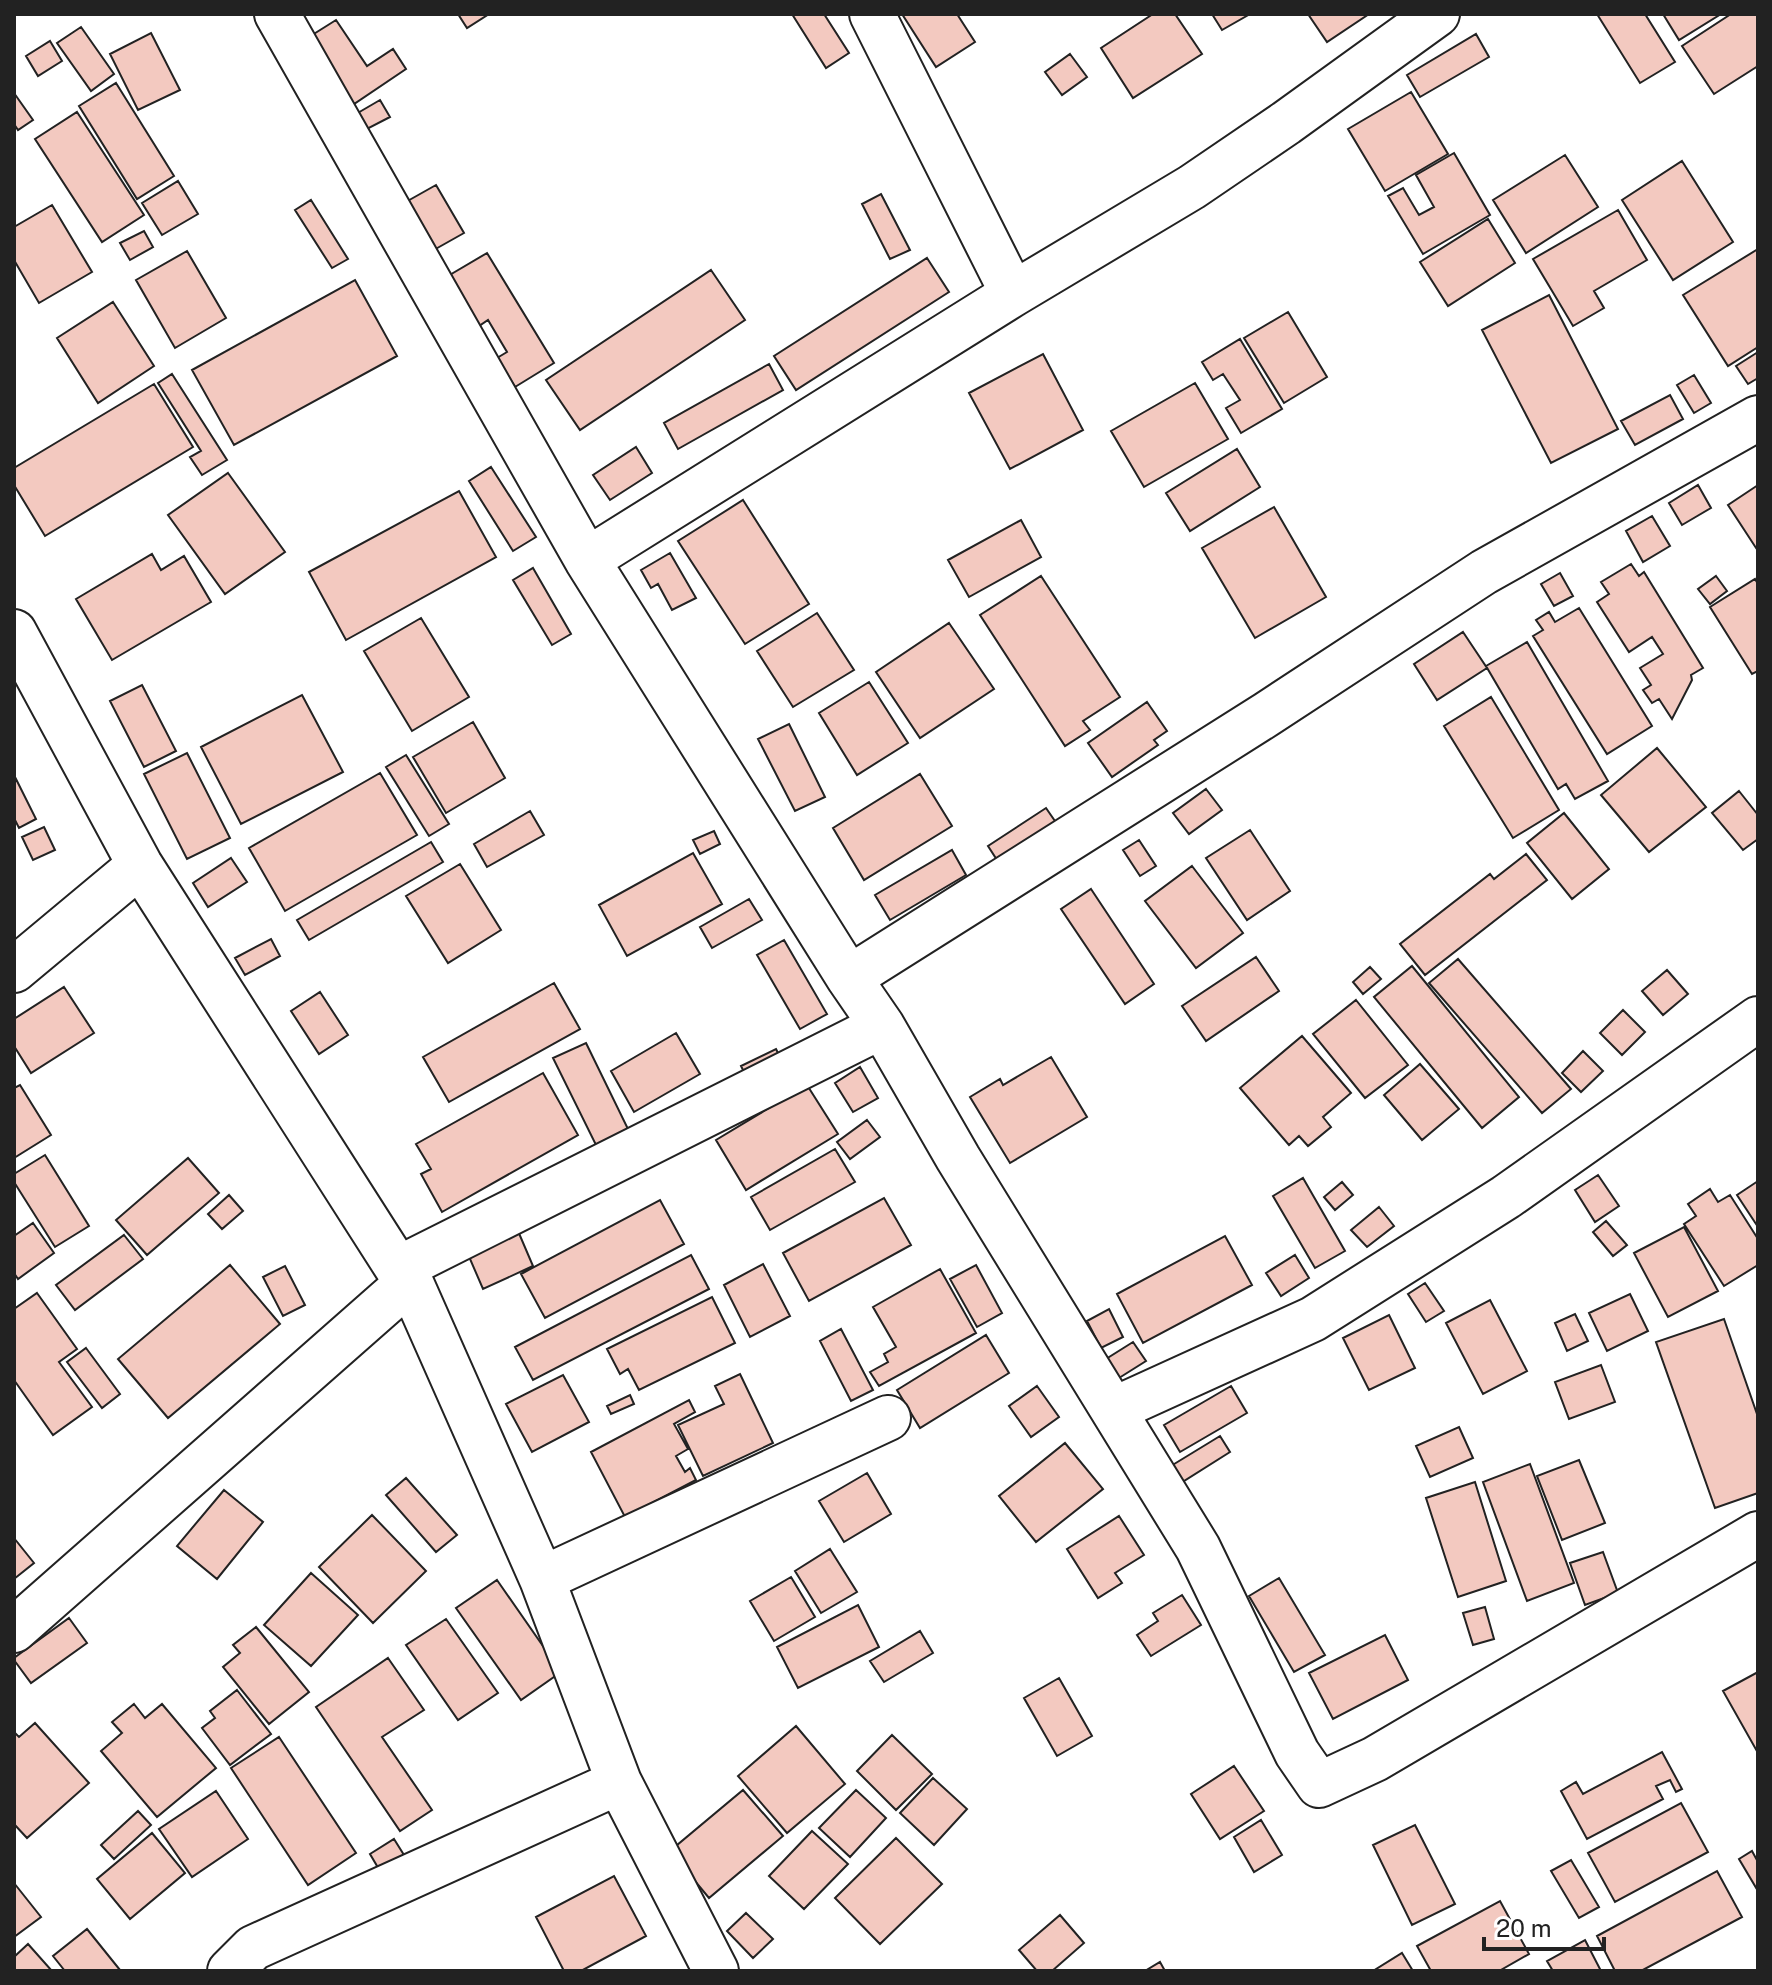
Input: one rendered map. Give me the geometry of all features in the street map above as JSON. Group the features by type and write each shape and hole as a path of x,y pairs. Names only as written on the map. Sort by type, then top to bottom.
{"street":[{"path":"277,14 587,560 882,1026 958,1158 1198,1548 1297,1753 1319,1785 1375,1759 1758,1534"},
{"path":"872,14 1013,294"},
{"path":"587,560 1013,294 1192,187 1437,14"},
{"path":"849,978 1254,723 1484,572 1668,467 1755,427"},
{"path":"14,632 140,865 404,1275 542,1579 619,1782 716,1971"},
{"path":"14,970 140,865"},
{"path":"1113,1410 1313,1319 1506,1197 1758,1019"},
{"path":"14,1630 404,1275 882,1026"},
{"path":"542,1579 888,1418"},
{"path":"230,1971 253,1948 619,1782"}],"building":[{"path":"458,14 489,14 467,28"},
{"path":"792,14 824,14 849,53 826,68"},
{"path":"902,14 957,14 975,42 936,67"},
{"path":"1153,14 1175,14 1202,54 1133,98 1101,48"},
{"path":"1212,14 1250,14 1222,30"},
{"path":"1308,14 1369,14 1327,42"},
{"path":"1597,14 1645,14 1675,62 1640,83"},
{"path":"1663,14 1721,14 1679,40"},
{"path":"1731,14 1758,14 1758,66 1714,94 1682,46"},
{"path":"336,20 367,66 393,49 406,69 354,104 309,37"},
{"path":"81,27 114,74 91,91 57,43"},
{"path":"151,33 180,90 138,110 110,54"},
{"path":"1476,34 1489,57 1420,97 1407,75"},
{"path":"50,41 62,61 38,76 26,56"},
{"path":"1070,54 1087,77 1062,95 1045,72"},
{"path":"116,83 174,176 137,199 79,106"},
{"path":"1411,92 1448,154 1385,191 1348,129"},
{"path":"14,93 33,120 18,130 14,124"},
{"path":"380,100 390,117 365,130 356,114"},
{"path":"77,112 144,215 102,242 35,139"},
{"path":"1454,153 1490,215 1423,254 1388,196 1403,188 1419,215 1434,207 1416,175"},
{"path":"1565,155 1598,207 1526,253 1493,200"},
{"path":"1682,161 1733,242 1673,280 1622,200"},
{"path":"178,181 198,214 162,235 142,203"},
{"path":"436,185 464,233 432,251 404,203"},
{"path":"881,194 910,250 890,259 862,204"},
{"path":"311,200 348,259 332,268 295,210"},
{"path":"52,205 92,272 39,303 14,260 14,227"},
{"path":"1618,210 1647,260 1594,291 1604,308 1573,326 1533,259"},
{"path":"1488,219 1515,263 1448,306 1420,262"},
{"path":"144,231 153,247 130,260 120,243"},
{"path":"1758,249 1758,347 1728,366 1683,295"},
{"path":"187,251 226,318 175,348 136,280"},
{"path":"487,253 554,363 515,387 497,358 507,352 488,320 479,326 448,276"},
{"path":"927,258 949,292 796,390 774,356"},
{"path":"711,270 745,320 580,430 546,380"},
{"path":"355,280 397,356 234,445 192,370"},
{"path":"1549,295 1618,429 1551,463 1482,330"},
{"path":"113,302 154,366 98,403 57,338"},
{"path":"1288,312 1327,377 1284,403 1244,338"},
{"path":"1240,339 1282,409 1241,433 1226,408 1240,400 1223,374 1213,380 1202,362"},
{"path":"1758,352 1758,378 1748,384 1736,366"},
{"path":"1043,354 1083,430 1010,469 969,393"},
{"path":"769,364 783,390 678,449 664,423"},
{"path":"172,374 227,460 202,475 190,457 201,451 158,383"},
{"path":"1694,375 1711,403 1694,413 1677,385"},
{"path":"1195,383 1228,439 1144,487 1111,431"},
{"path":"154,384 193,447 45,536 14,485 14,468"},
{"path":"1670,395 1683,419 1635,445 1621,421"},
{"path":"636,447 652,473 610,500 593,475"},
{"path":"1237,449 1260,487 1190,531 1166,493"},
{"path":"491,467 536,537 513,551 469,481"},
{"path":"228,473 285,552 225,594 168,515"},
{"path":"1698,485 1711,508 1682,525 1669,503"},
{"path":"1758,485 1758,551 1728,505"},
{"path":"459,491 496,557 346,640 309,572"},
{"path":"743,500 809,604 745,644 678,541"},
{"path":"1274,507 1326,597 1255,638 1202,548"},
{"path":"1652,516 1670,546 1643,562 1626,531"},
{"path":"1021,520 1041,557 969,597 948,560"},
{"path":"670,553 696,598 672,610 658,584 651,588 641,570"},
{"path":"152,554 161,570 184,556 211,602 112,660 76,599"},
{"path":"1631,564 1639,576 1644,572 1703,668 1691,675 1692,680 1672,719 1659,699 1652,703 1643,690 1651,685 1640,668 1663,654 1652,637 1629,652 1597,602 1609,594 1601,582"},
{"path":"533,568 571,634 552,645 513,580"},
{"path":"1560,573 1573,596 1554,606 1541,584"},
{"path":"1041,576 1120,697 1083,721 1090,730 1065,746 980,615"},
{"path":"1716,576 1727,591 1710,604 1698,589"},
{"path":"1755,579 1758,584 1758,671 1752,674 1710,607"},
{"path":"1579,608 1652,726 1607,754 1533,636 1543,630 1536,620 1549,612 1555,622"},
{"path":"817,613 854,670 793,707 757,651"},
{"path":"421,618 469,697 412,731 364,651"},
{"path":"949,623 994,689 920,738 876,672"},
{"path":"1463,632 1487,668 1437,700 1414,664"},
{"path":"1527,642 1608,781 1575,799 1566,784 1558,789 1486,666"},
{"path":"869,682 908,743 857,775 819,713"},
{"path":"142,685 176,751 144,767 110,701"},
{"path":"302,695 343,772 241,824 201,747"},
{"path":"1491,697 1559,810 1513,838 1444,726"},
{"path":"1147,702 1167,731 1154,740 1158,745 1112,777 1088,743"},
{"path":"473,722 505,778 446,813 413,757"},
{"path":"789,724 825,797 795,811 758,739"},
{"path":"1657,748 1706,807 1649,852 1601,795"},
{"path":"187,753 230,838 187,859 144,774"},
{"path":"406,755 449,824 429,836 386,767"},
{"path":"380,773 417,835 285,911 249,848"},
{"path":"920,774 952,826 864,880 833,828"},
{"path":"15,777 36,819 19,828 14,818"},
{"path":"1206,789 1222,810 1189,834 1173,813"},
{"path":"1739,791 1758,815 1758,839 1743,850 1712,813"},
{"path":"1046,808 1057,824 999,863 988,846"},
{"path":"530,811 544,835 487,867 474,844"},
{"path":"1564,813 1609,869 1572,899 1527,843"},
{"path":"44,827 55,850 33,860 22,837"},
{"path":"1250,830 1290,891 1247,920 1206,858"},
{"path":"714,831 720,844 700,854 693,840"},
{"path":"1139,840 1156,866 1140,876 1123,850"},
{"path":"431,842 443,862 309,940 297,920"},
{"path":"952,850 966,875 890,920 875,895"},
{"path":"693,853 722,904 627,956 599,905"},
{"path":"1526,854 1547,880 1425,975 1400,944 1490,874 1494,879"},
{"path":"231,858 247,882 208,907 193,883"},
{"path":"460,864 501,930 448,963 406,896"},
{"path":"1192,866 1243,933 1196,968 1145,901"},
{"path":"1091,889 1154,984 1125,1004 1061,909"},
{"path":"749,899 762,920 712,948 700,927"},
{"path":"271,939 280,956 245,975 235,958"},
{"path":"784,940 827,1014 800,1029 757,955"},
{"path":"1256,957 1279,991 1206,1041 1182,1006"},
{"path":"1458,959 1571,1089 1542,1113 1429,983"},
{"path":"1412,966 1519,1097 1482,1128 1374,997"},
{"path":"1370,967 1381,979 1363,994 1353,982"},
{"path":"1667,970 1688,994 1663,1015 1642,991"},
{"path":"554,983 580,1029 449,1102 423,1057"},
{"path":"64,987 94,1033 31,1073 14,1046 14,1019"},
{"path":"320,992 348,1035 319,1054 291,1011"},
{"path":"1356,1000 1408,1065 1365,1098 1313,1034"},
{"path":"1623,1010 1645,1032 1622,1055 1600,1033"},
{"path":"676,1033 700,1074 634,1112 611,1071"},
{"path":"1302,1036 1351,1093 1323,1117 1331,1127 1308,1146 1299,1136 1289,1145 1240,1088"},
{"path":"586,1043 628,1129 596,1145 553,1058"},
{"path":"776,1049 785,1067 750,1084 741,1066"},
{"path":"1583,1051 1603,1071 1581,1092 1562,1073"},
{"path":"1051,1057 1087,1117 1010,1163 970,1097 1000,1079 1003,1085"},
{"path":"1420,1064 1459,1109 1422,1140 1384,1095"},
{"path":"860,1067 878,1098 853,1112 835,1083"},
{"path":"543,1073 578,1135 442,1212 421,1174 431,1169 416,1144"},
{"path":"20,1085 51,1135 14,1158 14,1088"},
{"path":"807,1085 838,1134 746,1190 716,1140"},
{"path":"867,1120 880,1137 850,1159 837,1142"},
{"path":"835,1149 855,1182 770,1230 751,1197"},
{"path":"45,1155 89,1226 55,1247 14,1182 14,1174"},
{"path":"188,1158 219,1193 147,1255 116,1220"},
{"path":"1598,1175 1619,1206 1595,1222 1575,1190"},
{"path":"1303,1178 1345,1251 1315,1268 1273,1196"},
{"path":"1758,1181 1758,1227 1737,1195"},
{"path":"1342,1182 1353,1195 1335,1210 1324,1197"},
{"path":"1710,1189 1718,1202 1730,1195 1758,1239 1758,1265 1724,1286 1684,1224 1696,1216 1688,1204"},
{"path":"229,1195 243,1211 222,1229 208,1214"},
{"path":"884,1198 911,1245 809,1301 783,1253"},
{"path":"660,1200 684,1244 545,1318 521,1274"},
{"path":"1379,1207 1394,1226 1367,1247 1351,1230"},
{"path":"1606,1221 1627,1245 1613,1256 1593,1232"},
{"path":"33,1223 54,1253 18,1279 14,1273 14,1236"},
{"path":"515,1224 533,1266 483,1289 464,1245"},
{"path":"1684,1227 1718,1291 1668,1317 1634,1253"},
{"path":"124,1235 143,1259 75,1310 56,1285"},
{"path":"1225,1236 1252,1285 1143,1343 1117,1294"},
{"path":"691,1255 709,1289 533,1380 515,1347"},
{"path":"1295,1255 1309,1278 1281,1296 1266,1273"},
{"path":"763,1264 790,1316 750,1337 724,1285"},
{"path":"230,1265 280,1324 168,1418 118,1359"},
{"path":"976,1265 1002,1313 977,1327 950,1279"},
{"path":"285,1266 305,1305 283,1316 263,1277"},
{"path":"940,1269 976,1333 879,1386 870,1372 888,1362 884,1354 896,1347 873,1307"},
{"path":"1425,1283 1444,1311 1426,1322 1408,1294"},
{"path":"37,1293 77,1349 59,1362 92,1407 53,1435 14,1380 14,1309"},
{"path":"1630,1294 1648,1331 1607,1351 1589,1313"},
{"path":"712,1297 735,1343 639,1390 628,1369 620,1374 607,1349"},
{"path":"1490,1300 1527,1371 1483,1394 1446,1323"},
{"path":"1109,1309 1123,1337 1101,1348 1087,1321"},
{"path":"1575,1314 1588,1341 1567,1351 1555,1323"},
{"path":"1389,1315 1415,1368 1369,1390 1343,1338"},
{"path":"1724,1319 1758,1417 1758,1493 1715,1508 1656,1342"},
{"path":"841,1329 873,1390 851,1401 820,1341"},
{"path":"986,1335 1009,1373 920,1428 897,1390"},
{"path":"1133,1342 1146,1361 1119,1378 1106,1359"},
{"path":"86,1348 120,1394 102,1408 67,1362"},
{"path":"1601,1365 1615,1402 1569,1419 1555,1382"},
{"path":"740,1374 773,1443 703,1476 678,1425 724,1404 715,1386"},
{"path":"563,1375 589,1422 532,1452 506,1404"},
{"path":"1037,1386 1059,1417 1031,1437 1009,1406"},
{"path":"1231,1386 1247,1413 1180,1452 1164,1425"},
{"path":"630,1395 634,1404 611,1414 607,1406"},
{"path":"689,1400 695,1412 674,1424 688,1449 676,1456 685,1472 690,1468 696,1480 625,1517 591,1452"},
{"path":"1459,1427 1473,1458 1430,1477 1416,1446"},
{"path":"1220,1436 1230,1452 1176,1486 1166,1469"},
{"path":"1065,1443 1103,1489 1036,1542 999,1496"},
{"path":"1579,1460 1605,1523 1562,1540 1537,1476"},
{"path":"1530,1464 1574,1583 1527,1601 1483,1482"},
{"path":"867,1473 891,1514 844,1542 819,1501"},
{"path":"406,1478 457,1535 436,1552 386,1495"},
{"path":"1475,1482 1506,1581 1458,1597 1426,1498"},
{"path":"224,1490 263,1522 217,1579 177,1546"},
{"path":"372,1515 426,1571 373,1623 319,1567"},
{"path":"1119,1516 1144,1555 1115,1573 1122,1583 1098,1598 1067,1549"},
{"path":"14,1538 34,1563 14,1579"},
{"path":"830,1549 857,1592 821,1613 795,1571"},
{"path":"1603,1552 1618,1593 1585,1605 1570,1563"},
{"path":"311,1573 358,1615 311,1666 264,1625"},
{"path":"791,1577 815,1617 774,1641 750,1601"},
{"path":"1279,1578 1325,1655 1294,1672 1249,1596"},
{"path":"497,1580 561,1672 521,1700 456,1608"},
{"path":"1182,1595 1201,1625 1151,1656 1137,1635 1158,1621 1153,1613"},
{"path":"858,1605 879,1647 798,1688 777,1647"},
{"path":"1485,1607 1494,1639 1473,1645 1463,1613"},
{"path":"69,1618 87,1643 31,1683 14,1658"},
{"path":"446,1619 498,1693 458,1720 406,1645"},
{"path":"256,1627 309,1692 269,1724 223,1667 240,1653 233,1645"},
{"path":"920,1631 933,1653 884,1682 870,1661"},
{"path":"1385,1635 1408,1680 1333,1719 1309,1673"},
{"path":"388,1658 424,1710 382,1737 432,1810 400,1831 316,1707"},
{"path":"1758,1672 1758,1753 1723,1691"},
{"path":"1059,1678 1092,1736 1057,1756 1024,1698"},
{"path":"237,1690 271,1734 230,1765 202,1728 215,1718 210,1711"},
{"path":"134,1704 145,1718 162,1704 216,1768 157,1817 101,1751 122,1733 112,1722"},
{"path":"35,1723 89,1783 27,1838 14,1824 14,1732 19,1737"},
{"path":"796,1726 845,1784 787,1833 738,1776"},
{"path":"892,1735 932,1774 896,1810 857,1771"},
{"path":"279,1737 356,1853 308,1885 231,1768"},
{"path":"1662,1752 1682,1789 1676,1792 1670,1780 1656,1786 1663,1799 1587,1839 1561,1791 1576,1782 1583,1794"},
{"path":"1234,1766 1264,1811 1220,1839 1191,1794"},
{"path":"933,1778 967,1809 934,1845 900,1813"},
{"path":"743,1790 783,1836 709,1898 670,1851"},
{"path":"856,1790 886,1818 850,1857 819,1828"},
{"path":"216,1791 248,1839 192,1877 159,1829"},
{"path":"1681,1803 1708,1852 1615,1902 1588,1853"},
{"path":"138,1811 151,1825 114,1859 101,1845"},
{"path":"1261,1820 1282,1855 1254,1872 1234,1837"},
{"path":"1415,1825 1455,1904 1412,1925 1373,1845"},
{"path":"812,1831 848,1864 804,1909 769,1876"},
{"path":"152,1833 185,1873 130,1919 97,1879"},
{"path":"896,1838 942,1884 880,1944 835,1898"},
{"path":"394,1839 404,1855 380,1871 370,1854"},
{"path":"1752,1851 1758,1862 1758,1891 1739,1859"},
{"path":"1571,1860 1599,1907 1579,1918 1551,1871"},
{"path":"1717,1871 1742,1917 1641,1971 1615,1971 1597,1936"},
{"path":"614,1876 646,1936 581,1971 564,1971 536,1917"},
{"path":"14,1883 41,1917 14,1937"},
{"path":"1500,1901 1529,1954 1499,1971 1431,1971 1417,1946"},
{"path":"746,1913 773,1939 753,1958 727,1931"},
{"path":"1060,1915 1084,1943 1052,1971 1037,1971 1019,1950"},
{"path":"87,1929 119,1971 65,1971 53,1956"},
{"path":"1585,1940 1601,1971 1553,1971 1547,1961"},
{"path":"28,1944 52,1971 14,1971 14,1957"},
{"path":"1402,1953 1413,1971 1373,1971"},
{"path":"1160,1962 1165,1971 1145,1971"}]}
